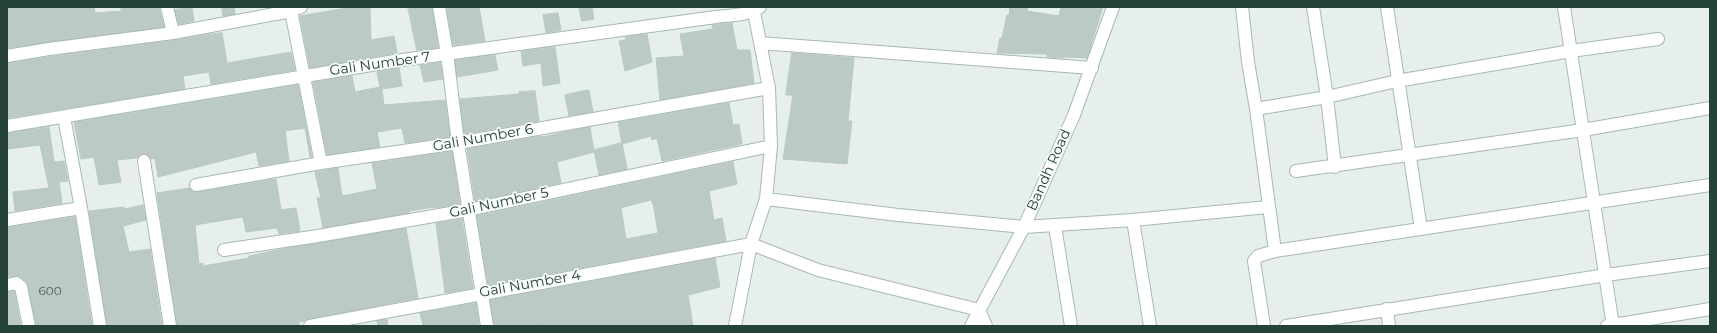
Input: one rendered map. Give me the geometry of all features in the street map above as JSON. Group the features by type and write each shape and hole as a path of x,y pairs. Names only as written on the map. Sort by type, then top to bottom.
{"street":[{"path":"168,7 173,33"},
{"path":"439,7 486,326"},
{"name":"Bandh Road","path":"971,326 1024,227 1074,115 1113,7"},
{"path":"1242,7 1248,62 1256,109 1275,252"},
{"path":"1313,7 1327,97 1335,167"},
{"path":"1387,7 1421,229"},
{"path":"1564,7 1606,275 1611,326 1669,321 1710,309"},
{"path":"7,56 173,33 296,9 304,75 321,163"},
{"path":"735,326 751,244 766,198 771,146 769,88 760,43 756,9"},
{"name":"Gali Number 7","path":"7,126 304,75 756,9"},
{"path":"1256,109 1327,97 1398,81 1571,51 1658,39"},
{"path":"760,43 1092,68"},
{"name":"Gali Number 6","path":"196,185 321,163 458,143 769,88"},
{"path":"1296,171 1335,167 1583,130 1710,108"},
{"path":"64,117 81,208 100,326"},
{"name":"Gali Number 5","path":"224,250 318,236 468,210 771,146"},
{"path":"144,161 170,326"},
{"path":"1264,326 1254,261 1258,256 1421,229 1594,204 1710,185"},
{"path":"766,198 898,215 1024,227 1133,220 1268,207"},
{"path":"7,220 81,208"},
{"path":"1133,220 1150,326"},
{"path":"1055,226 1071,326"},
{"path":"751,244 818,270 979,310 986,326"},
{"name":"Gali Number 4","path":"310,326 480,293 751,244"},
{"path":"1286,326 1606,275 1710,262"},
{"path":"7,285 16,283 20,285 29,326"},
{"path":"1387,309 1389,326"}],"building":[{"path":"7,7 94,7 95,13 121,11 121,7 159,7 164,27 7,48"},
{"path":"192,7 194,21 179,24 175,10"},
{"path":"222,7 234,7 235,14 223,16"},
{"path":"346,7 370,7 371,40 394,36 397,53 310,68 300,16 347,8"},
{"path":"408,7 432,7 438,48 417,50"},
{"path":"447,7 479,7 485,41 453,45"},
{"path":"579,7 592,7 594,19 582,21"},
{"path":"1010,7 1028,7 1027,11 1059,16 1061,7 1103,7 1087,58 1064,58 1047,57 1047,54 997,53 1007,15 1009,15"},
{"path":"558,13 561,30 546,33 543,15"},
{"path":"732,23 737,50 750,50 754,83 660,100 656,58 684,56 680,34 713,29 712,25"},
{"path":"222,33 227,63 291,52 295,70 211,84 209,72 183,76 185,89 7,118 7,63"},
{"path":"647,34 652,62 625,71 619,41 626,40 625,37"},
{"path":"555,47 560,83 543,86 541,63 523,66 521,51"},
{"path":"792,53 854,58 848,121 852,121 847,164 783,159 793,95 786,95"},
{"path":"495,55 498,70 457,77 455,60"},
{"path":"440,62 443,79 424,82 420,65"},
{"path":"399,68 402,86 382,89 384,105 445,100 450,137 405,143 402,128 377,132 380,147 327,155 313,82 352,76 355,92 380,87 377,72"},
{"path":"298,85 312,157 310,157 305,128 285,131 289,161 259,166 256,152 158,177 155,158 151,159 147,154 143,154 137,158 117,160 121,182 99,185 94,157 81,159 74,122"},
{"path":"589,90 593,112 569,116 565,95"},
{"path":"535,91 539,121 464,134 460,99 519,94 519,92"},
{"path":"729,103 733,125 739,124 742,144 662,161 657,138 652,140 651,136 622,144 618,122"},
{"path":"49,127 54,162 64,161 68,181 59,182 62,203 15,211 13,192 49,188 40,145 7,149 7,133"},
{"path":"590,127 594,152 557,162 561,183 475,201 467,149 541,137"},
{"path":"622,143 627,169 599,175 594,150"},
{"path":"452,151 460,204 409,211 409,213 323,228 317,198 321,198 315,172 338,168 342,196 377,189 372,163"},
{"path":"733,162 737,184 709,191 714,220 722,218 726,241 488,285 477,216","holes":["652,200 658,233 626,239 621,208"]},
{"path":"276,179 281,210 296,208 300,231 279,234 277,228 246,232 243,217 195,225 199,264 203,263 203,266 249,258 249,256 282,249 406,228 418,298 309,319 299,322 299,325 292,326 177,326 157,193 189,188 193,192 197,192"},
{"path":"143,205 146,220 123,226 129,252 150,249 162,326 107,326 89,211 124,207 124,209"},
{"path":"75,217 92,326 36,326 26,281 18,276 7,277 7,227"},
{"path":"462,219 473,288 445,293 436,223"},
{"path":"715,258 720,287 688,295 693,326 555,326 554,324 534,326 494,326 490,300"},
{"path":"14,291 21,326 7,326 7,292"},
{"path":"476,303 479,326 423,326 420,313"},
{"path":"387,319 388,326 378,326 377,321"}]}
